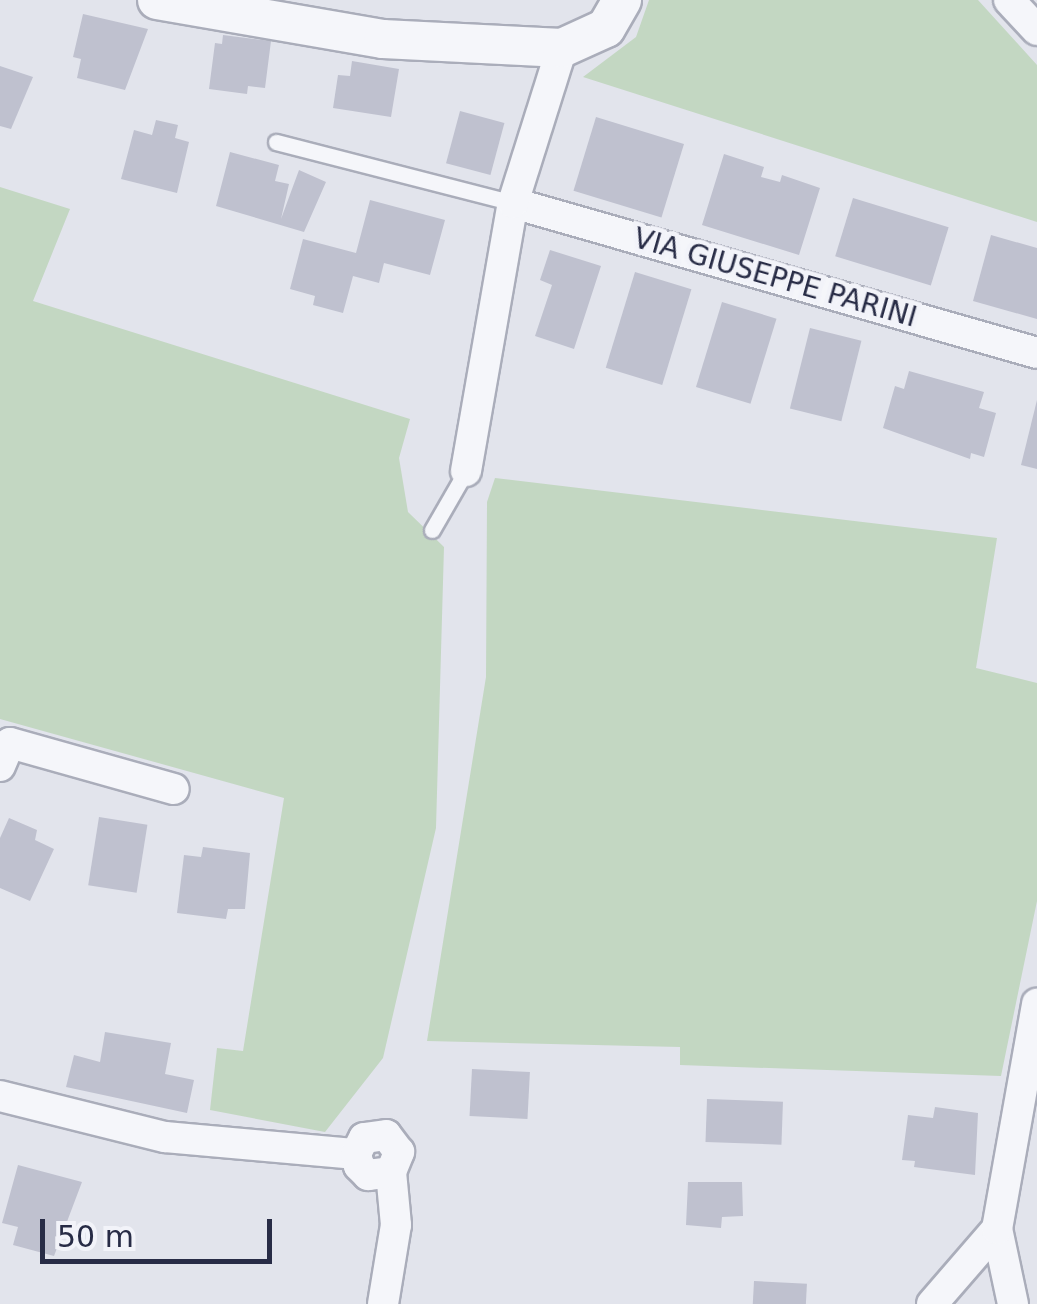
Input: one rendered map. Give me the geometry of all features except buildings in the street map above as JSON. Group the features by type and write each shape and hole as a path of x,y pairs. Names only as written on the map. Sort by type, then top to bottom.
{"street":[{"path":"157,0 383,38 562,48 606,28 622,0"},
{"path":"1009,0 1037,30"},
{"path":"466,470 513,203 562,48"},
{"name":"VIA GIUSEPPE PARINI","path":"513,203 1037,353"},
{"path":"0,766 10,743 174,789"},
{"path":"1013,1304 997,1229 1037,1004"},
{"path":"0,1096 165,1137 356,1154 364,1138 386,1134 399,1152 391,1172 396,1226 383,1304"},
{"path":"932,1304 997,1229"}],"lane":[{"path":"276,142 513,203"},
{"path":"432,530 466,470"}],"green space":[{"path":"649,0 978,0 1037,65 1037,222 583,77 636,37"},
{"path":"0,187 70,209 33,301 410,419 399,458 408,512 444,547 436,828 383,1058 325,1132 210,1110 217,1048 243,1051 284,798 0,719"},
{"path":"495,478 997,538 976,668 1037,683 1037,901 1001,1076 680,1065 680,1047 427,1041 486,677 487,502"}]}
